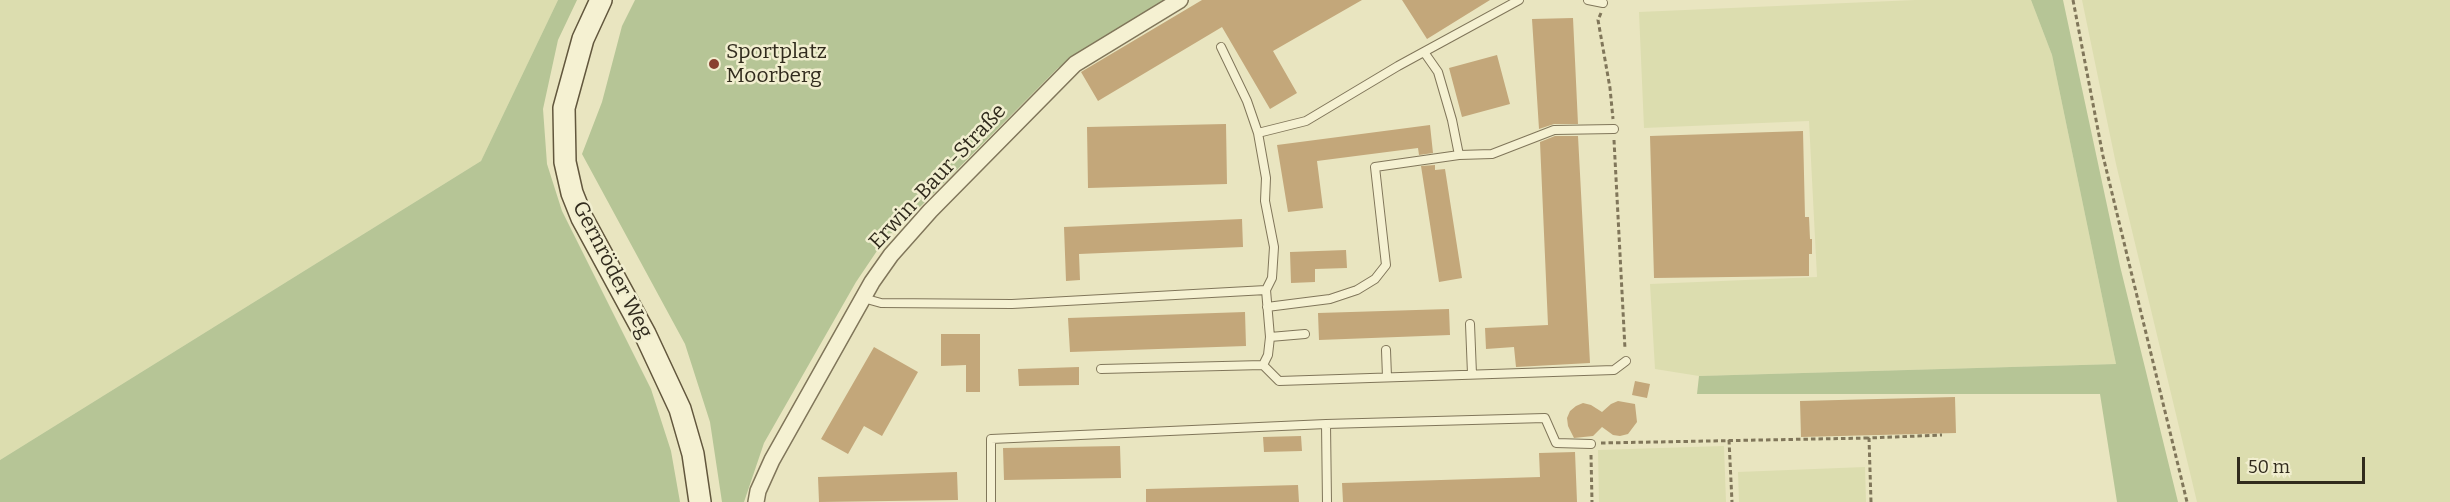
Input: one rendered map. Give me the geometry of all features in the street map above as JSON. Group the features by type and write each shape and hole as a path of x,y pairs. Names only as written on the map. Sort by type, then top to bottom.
{"main road":[{"name":"Gernröder Weg","path":"600,0 583,39 564,108 564,162 572,193 582,218 645,333 680,409 693,454 700,502"}],"street":[{"name":"Erwin-Baur-Straße","path":"756,502 758,490 772,460 863,298 891,255 930,211 1075,64 1180,0"}],"lane":[{"path":"1258,133 1306,121 1519,0"},
{"path":"1588,0 1603,3"},
{"path":"1221,47 1247,101 1258,133 1266,178 1265,201 1274,247 1272,278 1266,290 1270,337 1268,354 1263,365"},
{"path":"1424,52 1438,72 1459,155"},
{"path":"1268,307 1330,299 1357,290 1375,279 1386,265 1375,167 1459,155 1492,154 1554,130 1614,129"},
{"path":"863,298 881,303 1012,304 1266,290"},
{"path":"1470,324 1472,374"},
{"path":"1270,337 1305,333"},
{"path":"1386,350 1387,377"},
{"path":"1101,369 1263,365 1279,381 1614,370 1626,361"},
{"path":"992,502 991,439 1326,424 1545,418 1556,443 1591,444"},
{"path":"1326,424 1327,502"}],"path":[{"path":"2073,0 2103,156 2187,502"},
{"path":"1603,3 1598,20 1610,88 1614,129 1626,361"},
{"path":"1592,502 1591,444 1942,435"},
{"path":"1869,438 1872,502"},
{"path":"1729,440 1732,502"}],"green space":[{"path":"0,0 558,0 481,161 0,460"},
{"path":"558,0 577,0 558,40 543,109 547,164 562,211 651,389 671,451 680,502 0,502 0,460 481,161"},
{"path":"635,0 1168,0 1058,68 922,205 885,239 856,282 764,443 744,502 722,502 710,422 685,344 582,154 602,102 622,26"},
{"path":"1915,0 2031,0 2052,55 2116,364 1699,376 1655,369 1650,284 1817,277 1809,121 1644,128 1639,12"},
{"path":"2031,0 2063,0 2120,266 2178,502 2117,502 2100,394 1697,394 1699,376 2116,364 2052,55"},
{"path":"2082,0 2450,0 2450,502 2197,502 2116,164"},
{"path":"1724,446 1726,502 1599,502 1598,450"},
{"path":"1865,467 1866,502 1739,502 1738,472"}],"building":[{"path":"1202,0 1362,0 1273,51 1297,93 1270,109 1222,27 1098,101 1081,72"},
{"path":"1402,0 1490,0 1427,39"},
{"path":"1573,18 1578,124 1554,124 1539,129 1532,19"},
{"path":"1497,55 1510,104 1462,117 1449,68"},
{"path":"1226,124 1227,184 1088,188 1087,127"},
{"path":"1430,125 1433,153 1419,155 1418,148 1317,161 1323,208 1288,212 1277,145"},
{"path":"1803,131 1805,217 1809,217 1810,239 1812,239 1809,276 1654,278 1650,136"},
{"path":"1555,136 1578,136 1590,363 1516,367 1514,347 1486,349 1485,328 1548,325 1540,142"},
{"path":"1435,165 1435,170 1445,169 1462,278 1439,282 1421,166"},
{"path":"1242,219 1243,247 1079,254 1080,280 1066,281 1064,227"},
{"path":"1346,250 1347,268 1315,269 1315,282 1291,283 1290,252"},
{"path":"1449,309 1450,335 1319,340 1318,313"},
{"path":"1245,312 1246,346 1070,352 1068,318"},
{"path":"941,334 980,334 980,392 966,392 966,365 941,366"},
{"path":"874,347 918,372 882,436 864,426 848,454 821,439"},
{"path":"1079,367 1079,385 1019,386 1018,369"},
{"path":"1635,381 1650,384 1647,398 1632,395"},
{"path":"1955,397 1956,433 1801,437 1800,401"},
{"path":"1618,401 1635,404 1637,422 1628,434 1613,435 1602,427 1593,436 1574,438 1568,426 1567,418 1570,411 1583,403 1602,412"},
{"path":"1301,436 1302,451 1264,452 1263,437"},
{"path":"1120,446 1121,478 1004,480 1003,448"},
{"path":"1575,452 1577,502 1343,502 1342,483 1540,477 1539,453"},
{"path":"957,472 958,500 819,502 818,477"},
{"path":"1298,485 1299,502 1146,502 1146,489"}],"place":[{"name":"Sportplatz Moorberg","path":"714,64"}]}
